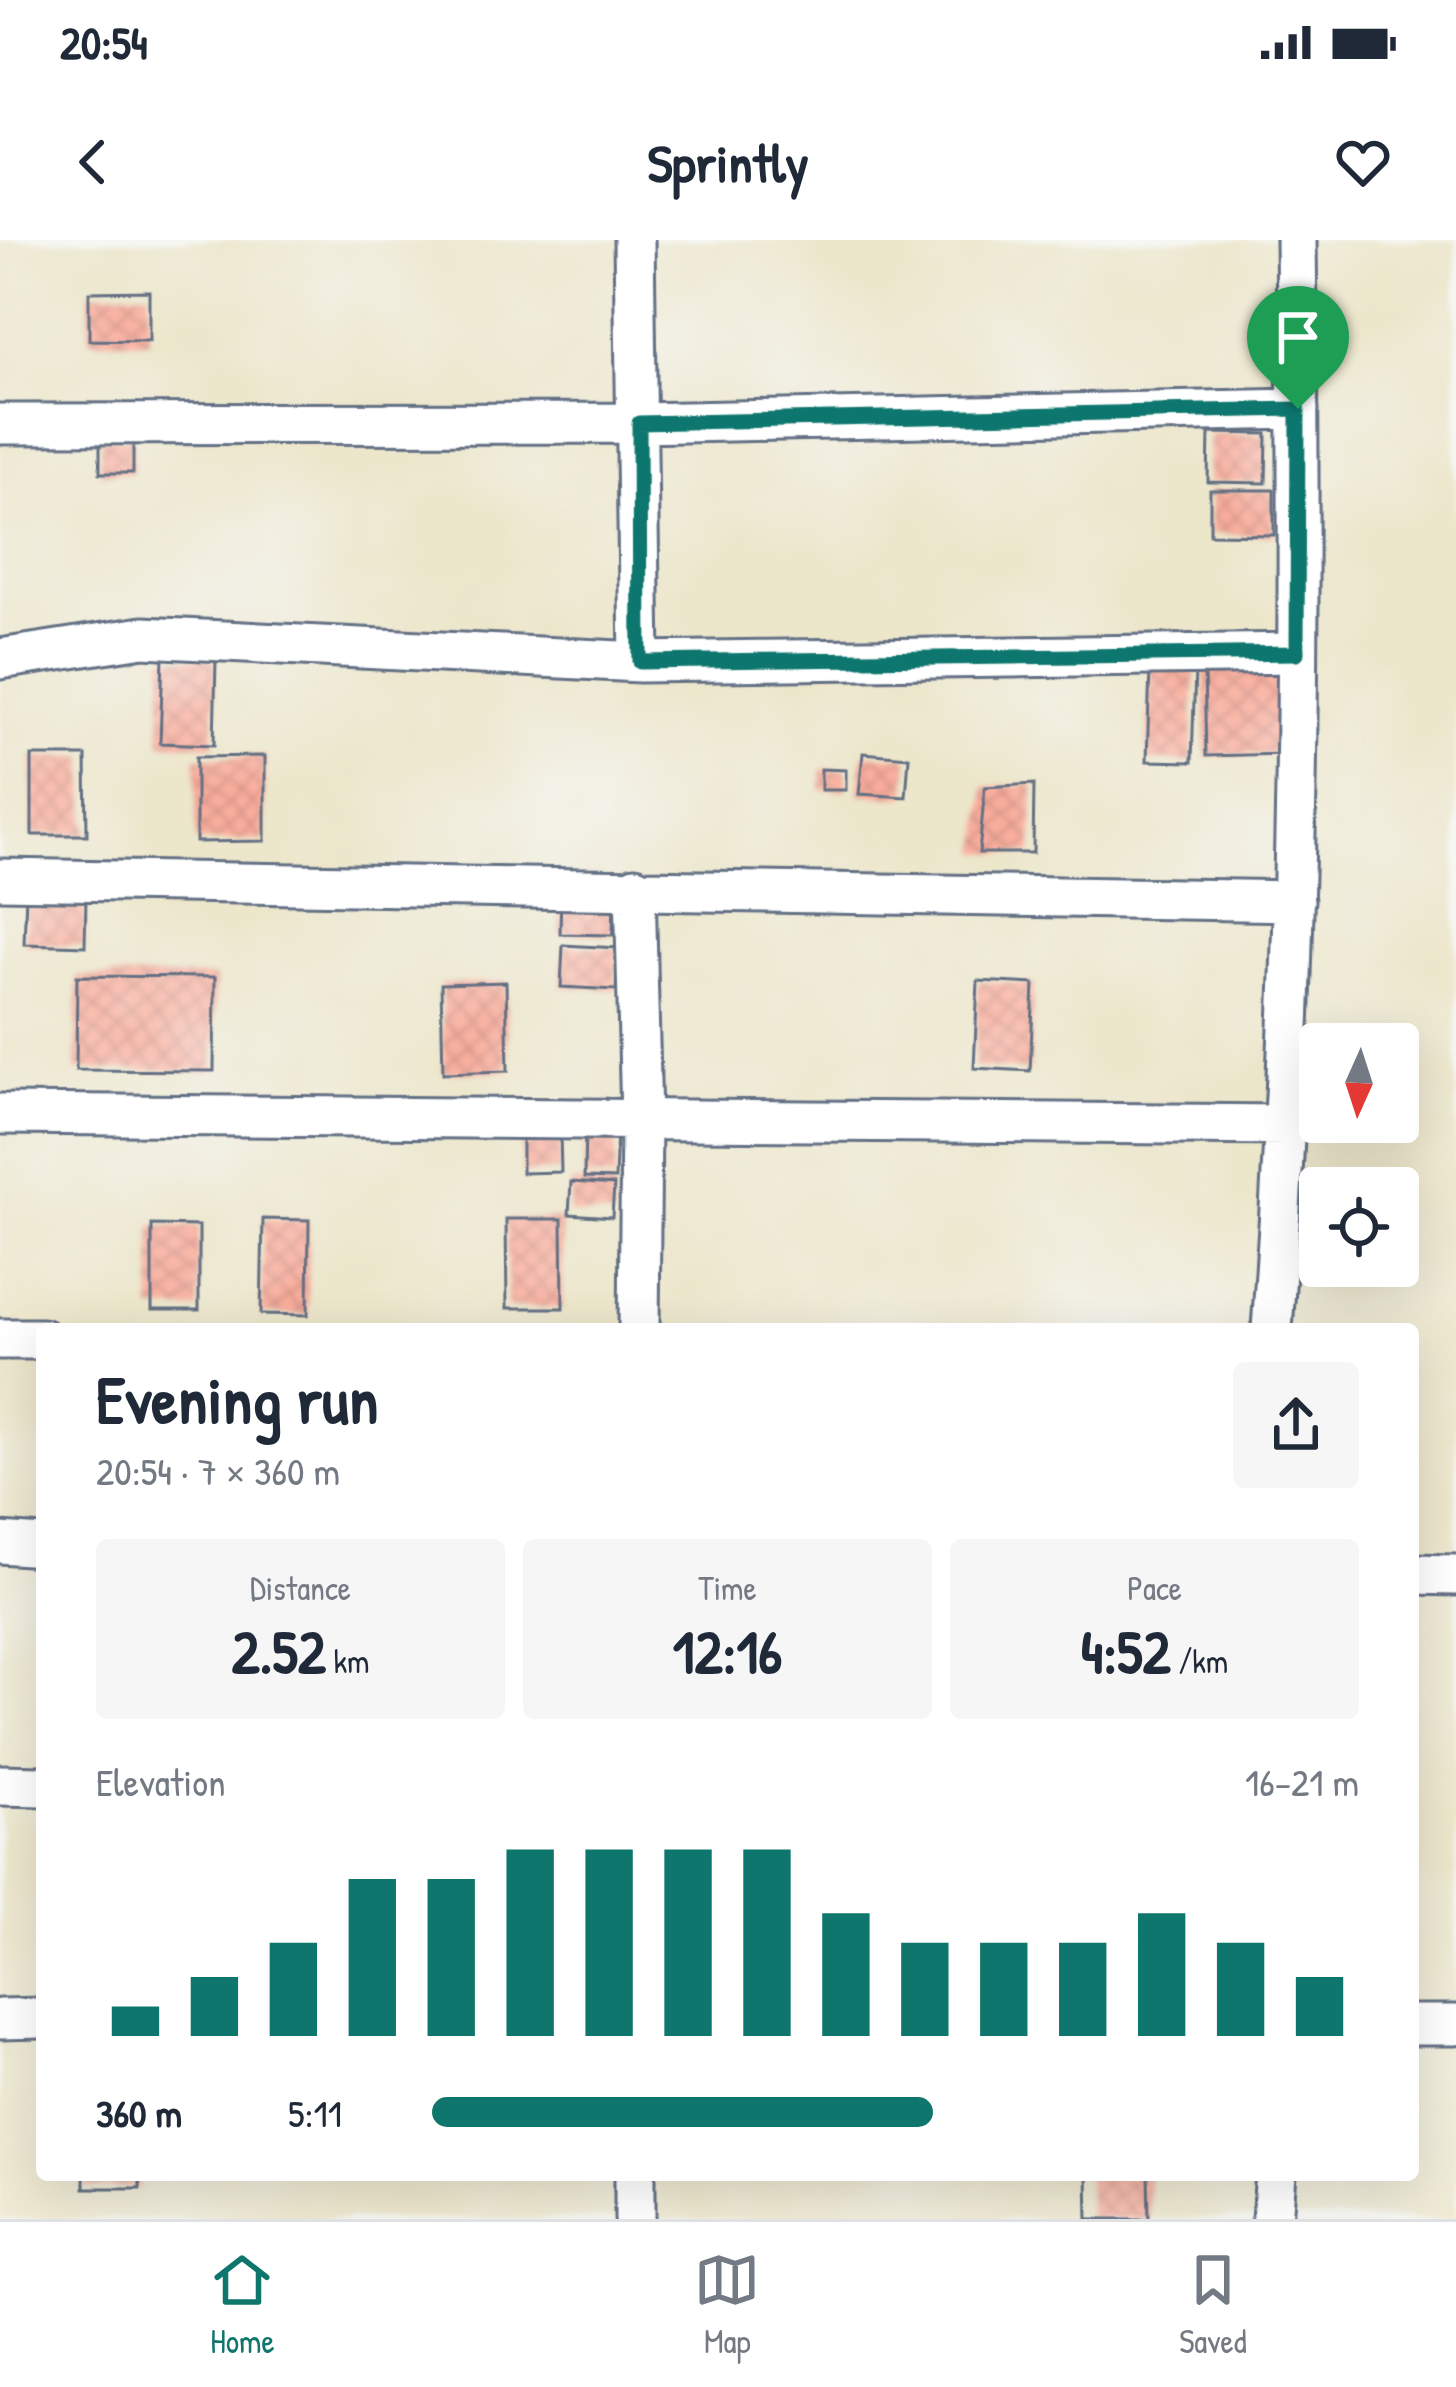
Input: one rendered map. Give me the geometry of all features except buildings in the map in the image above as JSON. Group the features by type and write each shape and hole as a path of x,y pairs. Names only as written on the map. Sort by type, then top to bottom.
{"street":[{"path":"634,240 640,662"},
{"path":"1272,1323 1287,1125 1294,901 1296,240"},
{"path":"0,424 639,423 1298,409"},
{"path":"0,659 142,637 640,662 1297,653"},
{"path":"0,879 1294,901"},
{"path":"634,887 641,1119 639,1323"},
{"path":"0,1114 1287,1125"},
{"path":"0,1339 36,1339"},
{"path":"0,1544 36,1546"},
{"path":"1419,1574 1456,1574"},
{"path":"0,1784 36,1786"},
{"path":"0,2019 36,2018"},
{"path":"1419,2025 1456,2025"},
{"path":"634,2219 635,2181"},
{"path":"1272,2219 1275,2181"}],"route":[{"path":"1298,409 1297,653 640,662 639,423 1298,409"}]}
